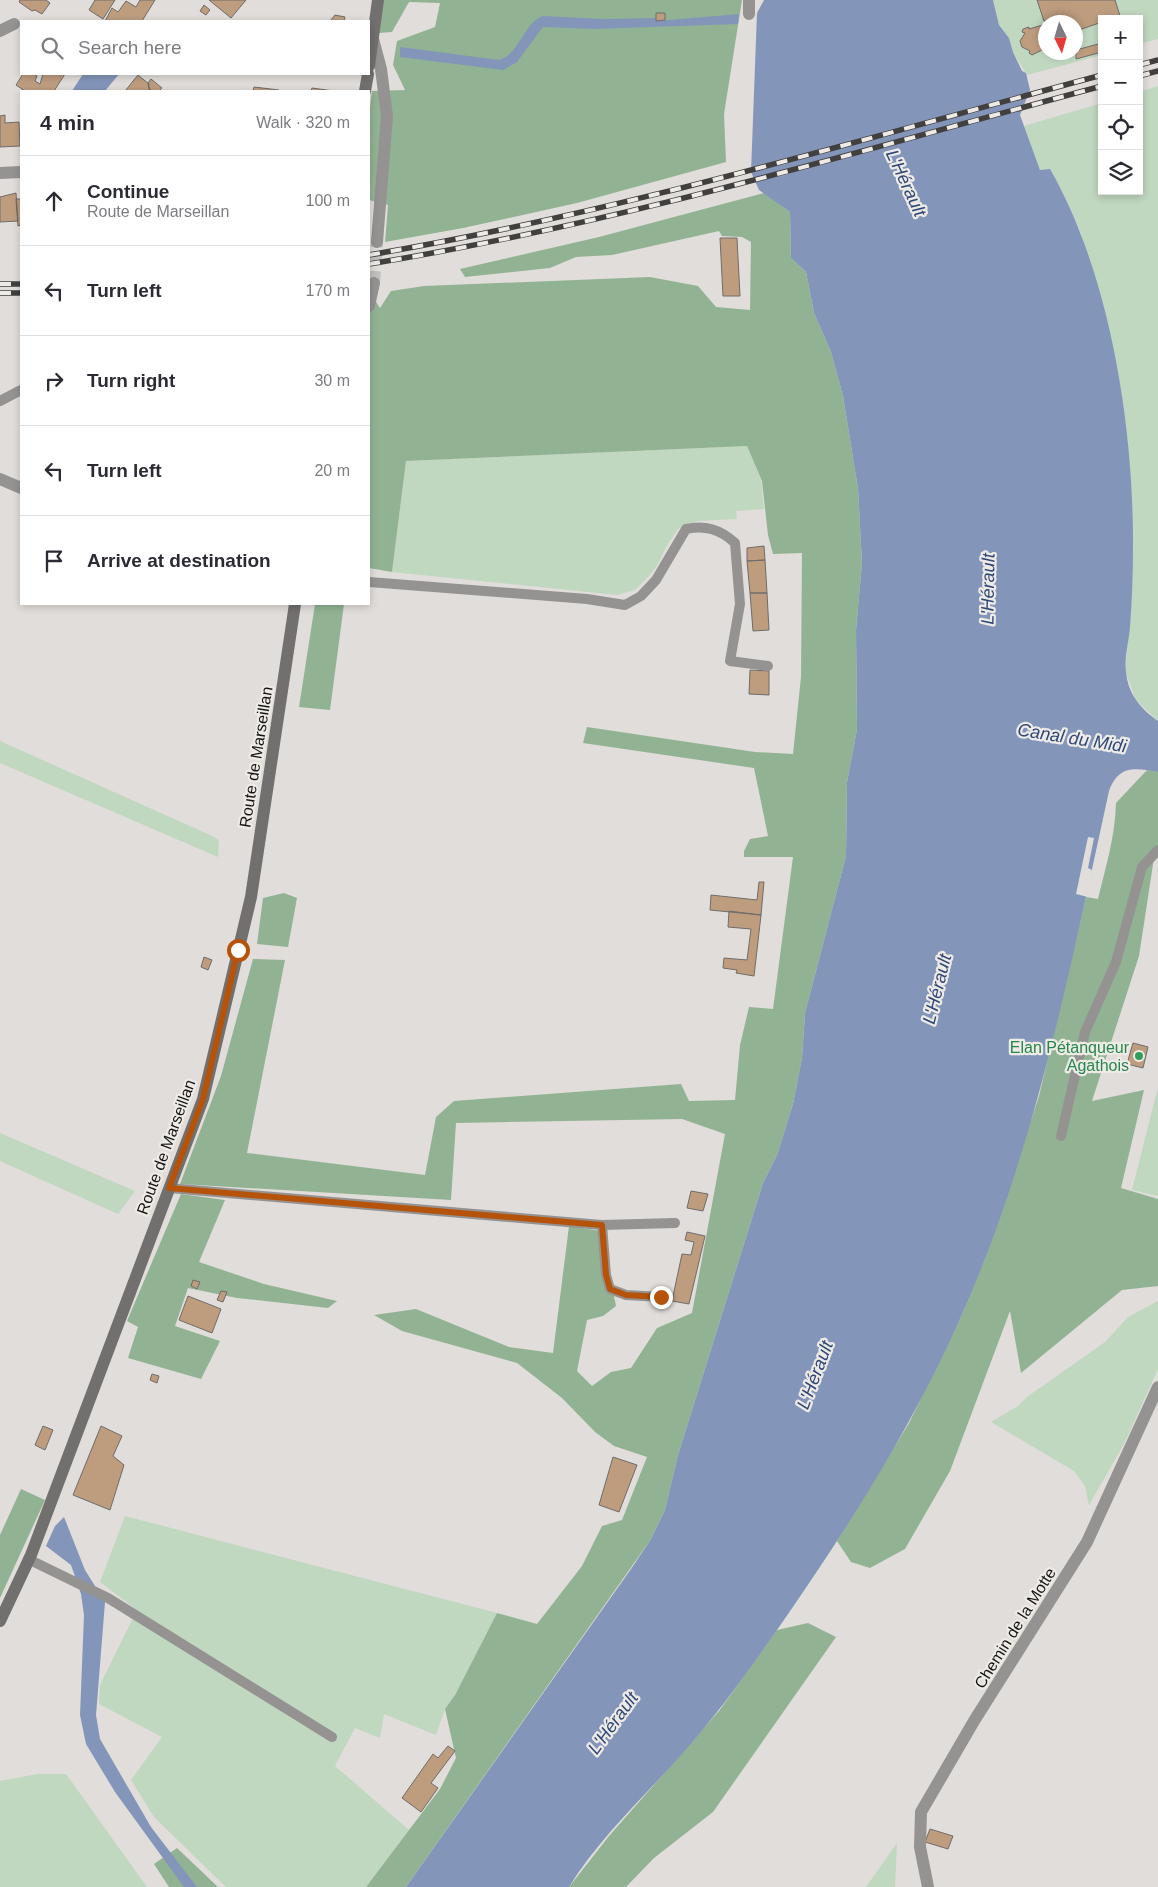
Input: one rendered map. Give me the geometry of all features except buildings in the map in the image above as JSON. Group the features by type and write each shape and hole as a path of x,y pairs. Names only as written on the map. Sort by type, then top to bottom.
{"main road":[{"path":"370,59 378,0"},
{"path":"365,90 368,75"},
{"name":"Route de Marseillan","path":"0,1621 28,1559 203,1099 251,898 295,605"}],"street":[{"path":"748,14 749,0"},
{"path":"0,30 14,24"},
{"path":"373,38 381,68 387,116 377,242"},
{"path":"0,172 20,172"},
{"path":"370,301 374,283"},
{"path":"0,479 20,488"},
{"name":"Chemin de la Motte","path":"928,1887 920,1847 921,1812 969,1730 1087,1542 1158,1387"}],"lane":[{"path":"0,401 20,391"},
{"path":"370,582 587,599 625,605 641,596 656,580 686,529 702,526 725,533 735,542 740,604 730,661 768,666"},
{"path":"1061,1136 1085,1032 1116,962 1142,867 1158,850"},
{"path":"169,1188 602,1225 675,1223"},
{"path":"602,1225 606,1275 610,1289 626,1295 661,1297"},
{"path":"28,1559 108,1598 332,1737"}],"green space":[{"path":"383,0 742,0 724,114 726,162 577,203 463,228 385,242 388,205 370,200 370,108 372,91 405,90 393,65 397,41 435,27 440,3 409,2 392,32 379,33"},
{"path":"993,0 1158,0 1158,39 1143,43 1143,15 1098,15 1098,56 1027,75 1013,52 1009,38 999,25"},
{"path":"1158,86 1158,721 1136,700 1125,671 1131,611 1133,513 1126,426 1112,348 1081,233 1062,190 1040,170 1024,126 1098,104 1098,195 1143,195 1143,91"},
{"path":"764,193 790,212 791,258 806,272 814,313 831,352 843,396 858,489 862,563 856,630 857,729 847,782 846,856 805,1013 802,1058 793,1104 777,1155 763,1183 678,1455 665,1510 651,1539 406,1887 366,1887 440,1789 456,1758 445,1709 455,1695 497,1613 537,1624 582,1566 602,1526 622,1520 647,1457 614,1446 595,1432 562,1398 517,1363 402,1331 374,1315 416,1309 509,1347 553,1353 569,1226 607,1232 608,1267 616,1306 603,1316 587,1320 577,1371 592,1386 611,1372 631,1368 657,1328 692,1313 725,1134 682,1119 456,1123 451,1200 180,1184 221,1076 253,959 285,960 247,1153 425,1175 436,1117 454,1101 681,1084 689,1101 735,1100 740,1045 749,1007 773,1009 793,857 744,857 744,851 750,839 768,836 754,768 583,743 587,727 755,752 793,754 801,677 802,553 773,554 768,535 762,481 747,446 406,461 392,572 370,568 370,293 380,308 391,291 424,286 650,277 698,286 716,307 750,310 751,242 742,237 722,236 719,231 612,255 576,257 550,268 465,277 460,269 599,237"},
{"path":"747,446 761,479 764,509 736,511 737,519 698,521 678,529 658,564 635,590 617,595 392,572 406,461"},
{"path":"315,605 344,605 330,710 299,707"},
{"path":"0,741 210,835 219,840 218,857 0,763"},
{"path":"1147,770 1158,772 1158,852 1154,858 1139,956 1092,1101 1144,1090 1121,1188 1158,1199 1158,1286 1122,1290 1021,1373 1010,1311 950,1471 905,1549 870,1568 851,1562 837,1541 909,1423 960,1319 983,1263 1039,1096 1086,897 1098,899 1112,840 1116,803"},
{"path":"284,893 297,898 288,947 257,944 263,898"},
{"path":"1158,1087 1158,1196 1132,1190"},
{"path":"0,1133 135,1191 118,1214 0,1161"},
{"path":"181,1194 225,1200 199,1262 264,1284 337,1301 328,1308 237,1298 188,1288 175,1326 220,1341 201,1379 128,1358 138,1327 127,1321"},
{"path":"1158,1301 1158,1369 1124,1444 1089,1505 1085,1486 1074,1471 991,1422 1018,1406 1027,1397 1105,1342 1128,1317"},
{"path":"21,1489 45,1500 0,1598 0,1535"},
{"path":"125,1516 497,1613 455,1695 445,1709 436,1735 384,1714 380,1738 355,1728 335,1766 409,1830 366,1887 226,1887 154,1817 131,1780 162,1737 99,1704 100,1685 137,1610 100,1582"},
{"path":"808,1623 836,1637 713,1812 654,1858 626,1887 569,1887 609,1836 719,1711 777,1630"},
{"path":"38,1774 66,1774 147,1887 0,1887 0,1781"},
{"path":"897,1843 895,1887 866,1887"},
{"path":"177,1848 218,1887 169,1887 154,1864"}],"water":[{"path":"764,0 993,0 999,25 1009,38 1022,71 1026,73 1030,90 1020,115 1040,170 1050,169 1071,210 1103,303 1114,352 1129,452 1132,501 1132,587 1126,672 1129,687 1136,700 1158,721 1158,772 1128,770 1118,776 1109,791 1048,1059 1030,1125 986,1255 941,1360 899,1440 803,1593 720,1709 682,1754 622,1818 569,1887 406,1887 631,1569 651,1539 665,1510 678,1455 763,1183 777,1155 793,1104 802,1058 805,1013 846,856 847,782 857,729 856,630 862,563 858,489 843,396 831,352 814,313 806,272 791,258 790,212 759,190 751,172 757,13"},
{"path":"739,14 738,24 594,29 543,27 517,62 503,70 400,57 400,47 499,60 512,52 531,25 543,16 604,19 656,18 657,21"},
{"path":"82,75 118,75 106,90 73,90"},
{"path":"64,1517 85,1570 105,1602 96,1715 100,1739 151,1827 197,1887 184,1887 115,1792 86,1744 80,1715 84,1615 81,1594 71,1565 46,1546 55,1526"}],"pier":[{"path":"1088,837 1094,838 1088,868 1092,870 1091,875 1093,876 1088,897 1076,894"}],"tunnel":[{"path":"374,283 377,242"}],"railway":[{"path":"1143,64 1158,60"},
{"path":"1143,75 1158,71"},
{"path":"370,255 462,238 646,197 1098,76"},
{"path":"370,264 462,248 646,207 1098,87"},
{"path":"0,284 20,284"},
{"path":"0,293 20,293"}],"place":[{"name":"Elan Pétanqueur Agathois","path":"1139,1056"}],"route":[{"path":"238,950 203,1099 169,1188 602,1225 606,1275 610,1289 626,1295 661,1297"}],"water label":[{"name":"L'Hérault","path":"906,183"},
{"name":"L'Hérault","path":"988,589"},
{"name":"Canal du Midi","path":"1072,738"},
{"name":"L'Hérault","path":"937,989"},
{"name":"L'Hérault","path":"815,1375"},
{"name":"L'Hérault","path":"613,1723"}]}
